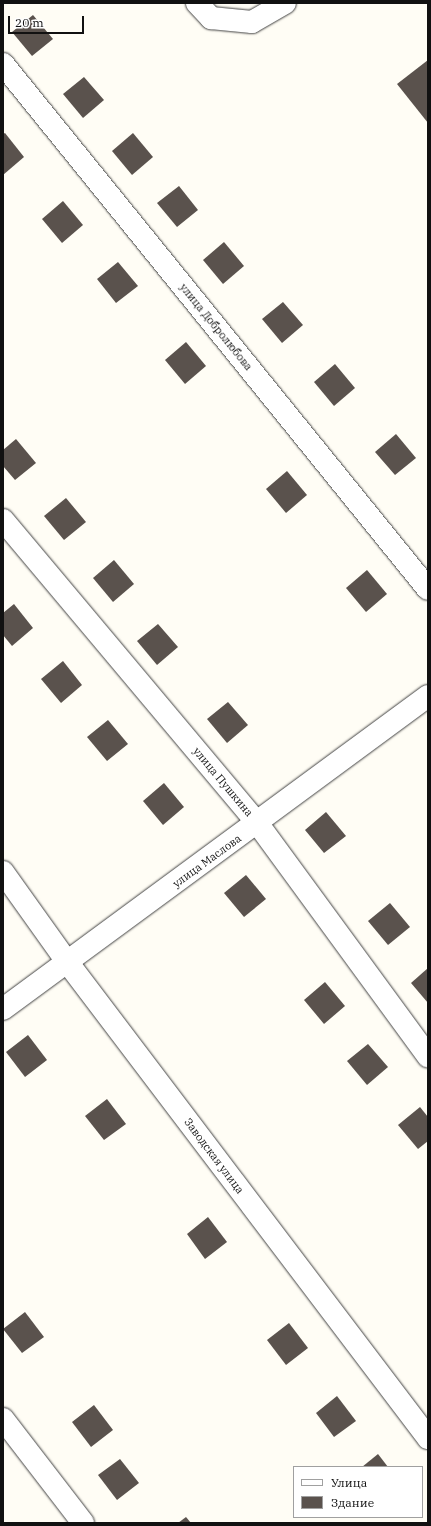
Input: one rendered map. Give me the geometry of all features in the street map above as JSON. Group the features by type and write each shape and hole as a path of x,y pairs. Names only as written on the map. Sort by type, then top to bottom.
{"street":[{"path":"197,3 211,18 252,22 285,3"},
{"name":"улица Добролюбова","path":"3,64 428,589"},
{"name":"улица Пушкина","path":"3,520 258,824 428,1056"},
{"name":"улица Маслова","path":"3,1009 258,824 428,696"},
{"name":"Заводская улица","path":"3,872 68,963 428,1438"},
{"path":"3,1419 84,1523"}],"building":[{"path":"33,15 53,39 32,56 12,32"},
{"path":"428,60 428,123 397,84"},
{"path":"84,77 104,100 83,118 63,94"},
{"path":"5,133 24,157 3,175 3,134"},
{"path":"133,133 153,157 132,175 112,151"},
{"path":"179,186 198,210 177,227 157,203"},
{"path":"63,201 83,225 62,243 42,219"},
{"path":"224,242 244,266 223,284 203,260"},
{"path":"118,262 138,286 116,303 97,279"},
{"path":"283,302 303,325 282,343 262,319"},
{"path":"186,342 206,366 185,384 165,360"},
{"path":"335,364 355,388 334,406 314,382"},
{"path":"396,434 416,458 395,475 375,452"},
{"path":"16,439 36,463 15,480 3,466 3,450"},
{"path":"287,471 307,495 286,513 266,489"},
{"path":"66,498 86,522 64,540 44,516"},
{"path":"114,560 134,584 113,602 93,578"},
{"path":"367,570 387,594 366,612 346,588"},
{"path":"14,604 33,628 12,646 3,635 3,613"},
{"path":"158,624 178,647 157,665 137,641"},
{"path":"63,661 82,685 61,703 41,679"},
{"path":"228,702 248,725 227,743 207,719"},
{"path":"108,720 128,744 107,761 87,737"},
{"path":"164,783 184,807 163,825 143,801"},
{"path":"326,812 346,836 324,853 305,830"},
{"path":"246,875 266,899 244,917 224,893"},
{"path":"390,903 410,927 388,945 368,921"},
{"path":"428,968 428,1003 411,983"},
{"path":"325,982 345,1006 324,1024 304,1000"},
{"path":"28,1035 47,1060 25,1077 6,1052"},
{"path":"368,1044 388,1067 367,1085 347,1061"},
{"path":"107,1099 126,1124 104,1140 85,1116"},
{"path":"420,1107 428,1117 428,1141 418,1149 398,1125"},
{"path":"208,1217 227,1242 205,1259 187,1234"},
{"path":"25,1312 44,1337 22,1353 3,1329"},
{"path":"289,1323 308,1348 286,1365 267,1340"},
{"path":"337,1396 356,1421 334,1437 316,1413"},
{"path":"94,1405 113,1430 91,1447 72,1422"},
{"path":"378,1454 387,1466 363,1466"},
{"path":"120,1459 139,1483 117,1500 98,1475"},
{"path":"186,1517 191,1523 178,1523"}]}
